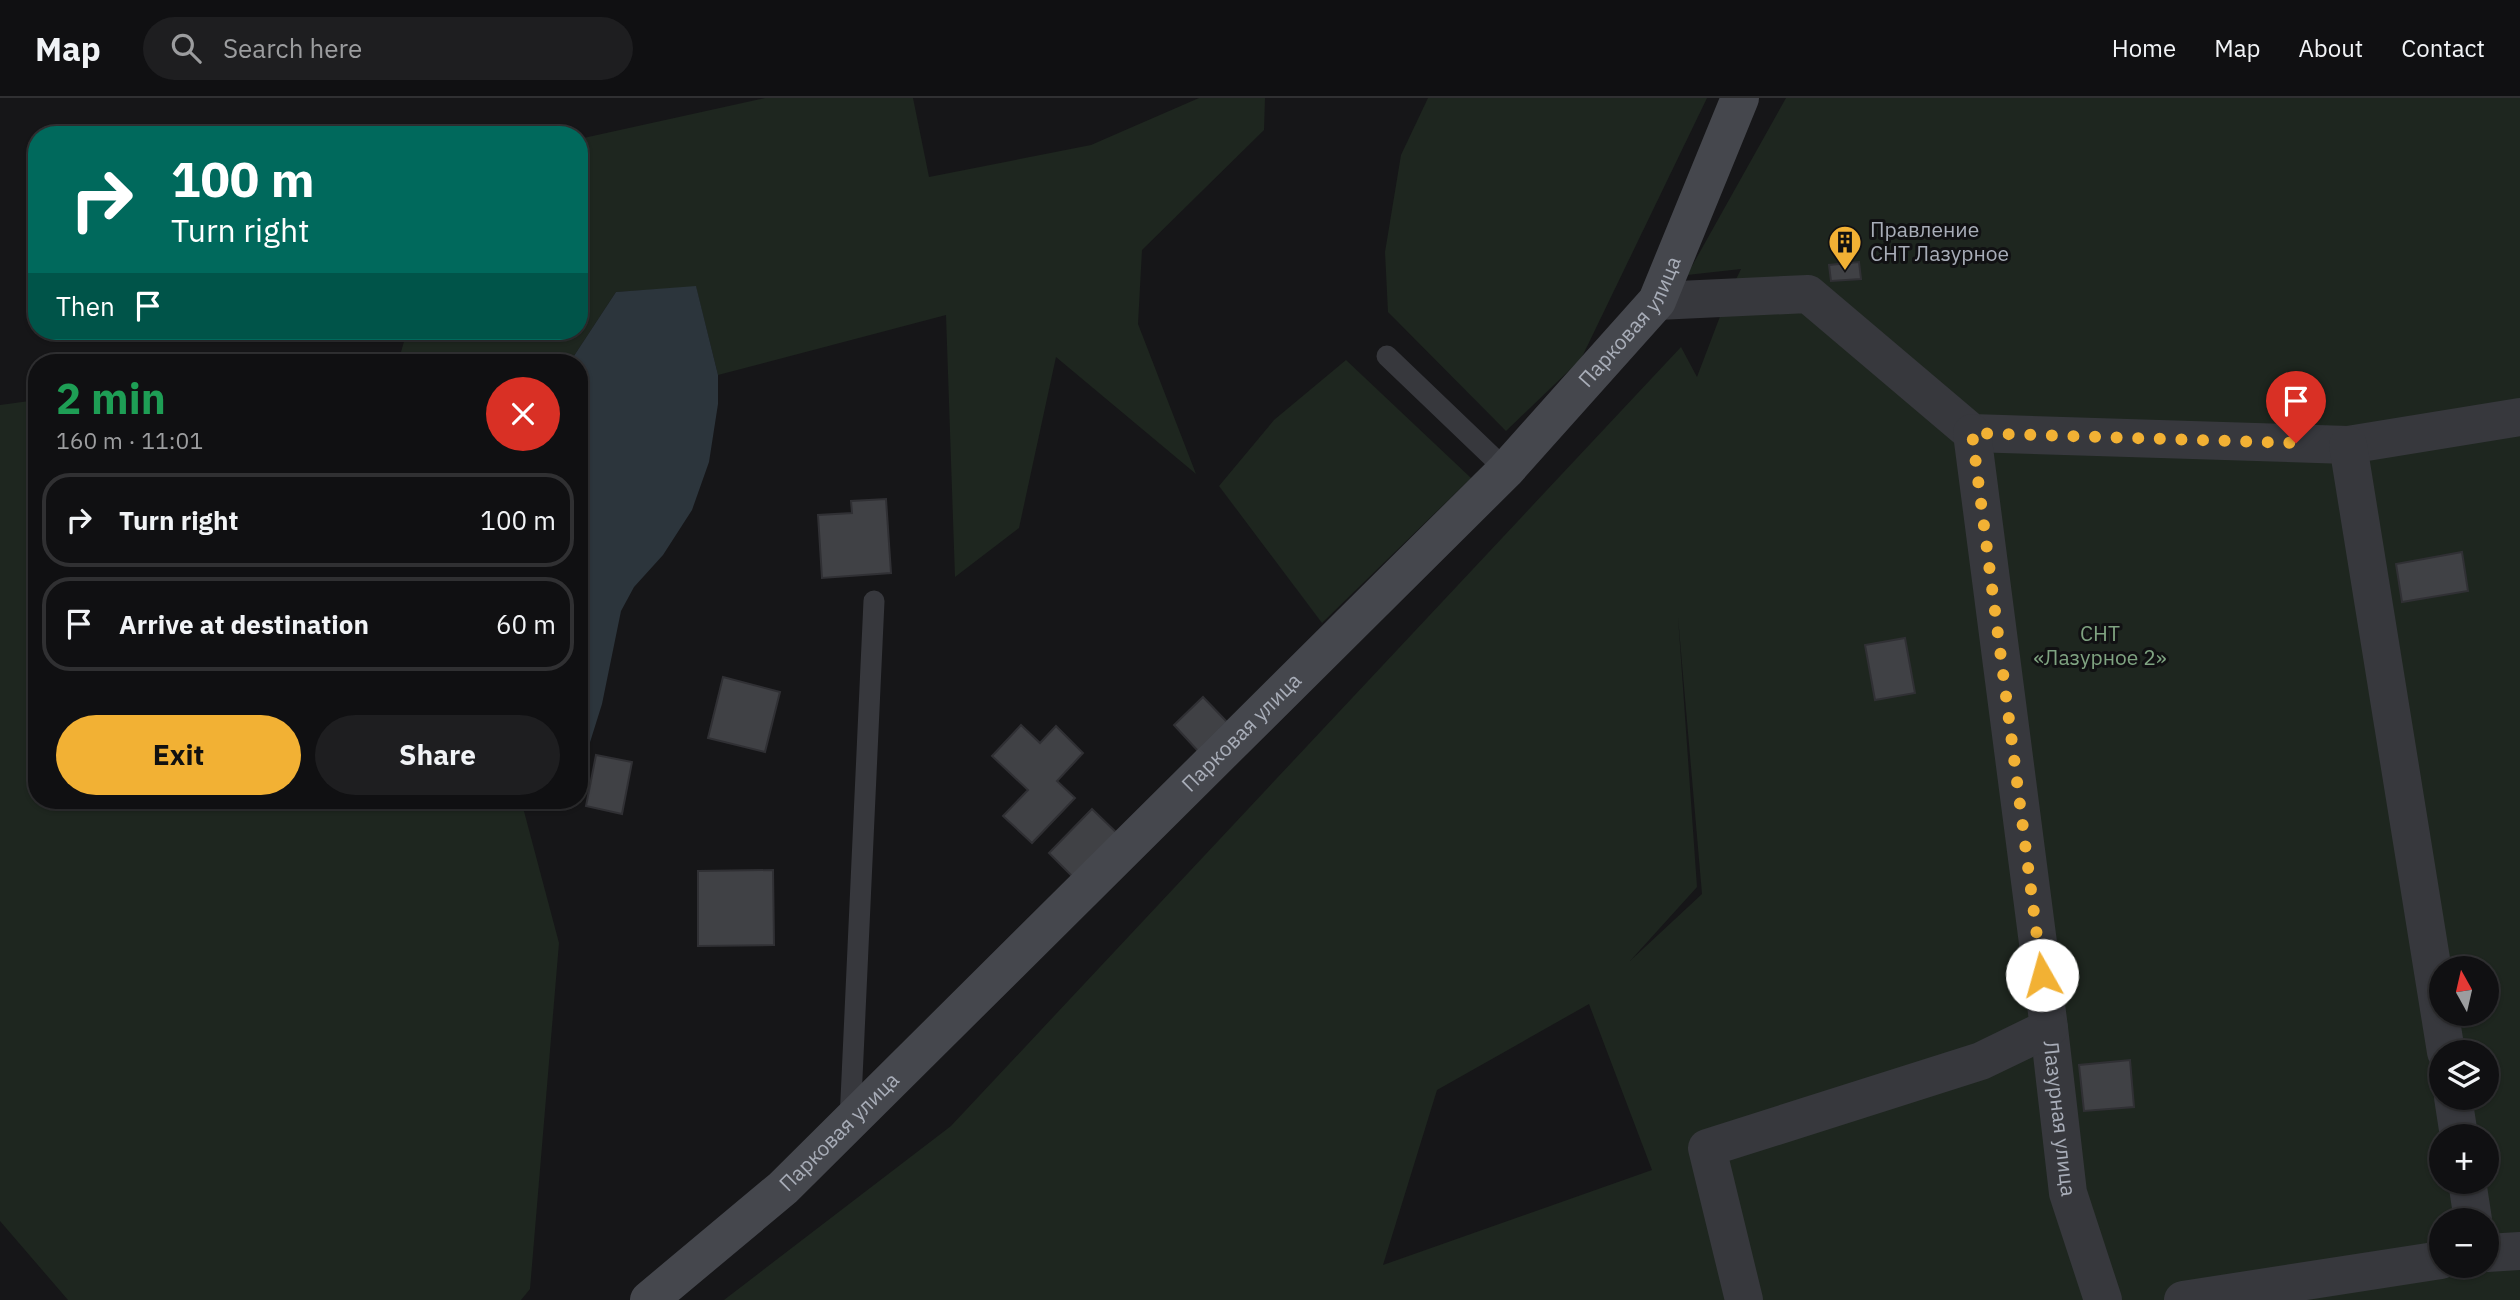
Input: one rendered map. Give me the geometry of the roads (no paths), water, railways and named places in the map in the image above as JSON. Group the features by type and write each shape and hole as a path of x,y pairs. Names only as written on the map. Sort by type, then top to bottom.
{"street":[{"name":"Парковая улица","path":"649,1300 783,1188 1506,470 1657,301 1740,98"},
{"path":"1657,301 1808,294 1972,433 2348,445 2520,417"},
{"name":"Лазурная улица","path":"1972,433 2068,1193 2103,1300"},
{"path":"2348,445 2444,1040"},
{"path":"1744,1300 1707,1148 1981,1061 2049,1028"},
{"path":"2499,1252 2520,1251"},
{"path":"2183,1300 2429,1262"}],"lane":[{"path":"1387,356 1506,470"},
{"path":"850,1121 874,600"}],"place":[{"name":"Правление СНТ Лазурное","path":"1845,272"}],"park label":[{"name":"СНТ «Лазурное 2»","path":"2100,646"}]}
